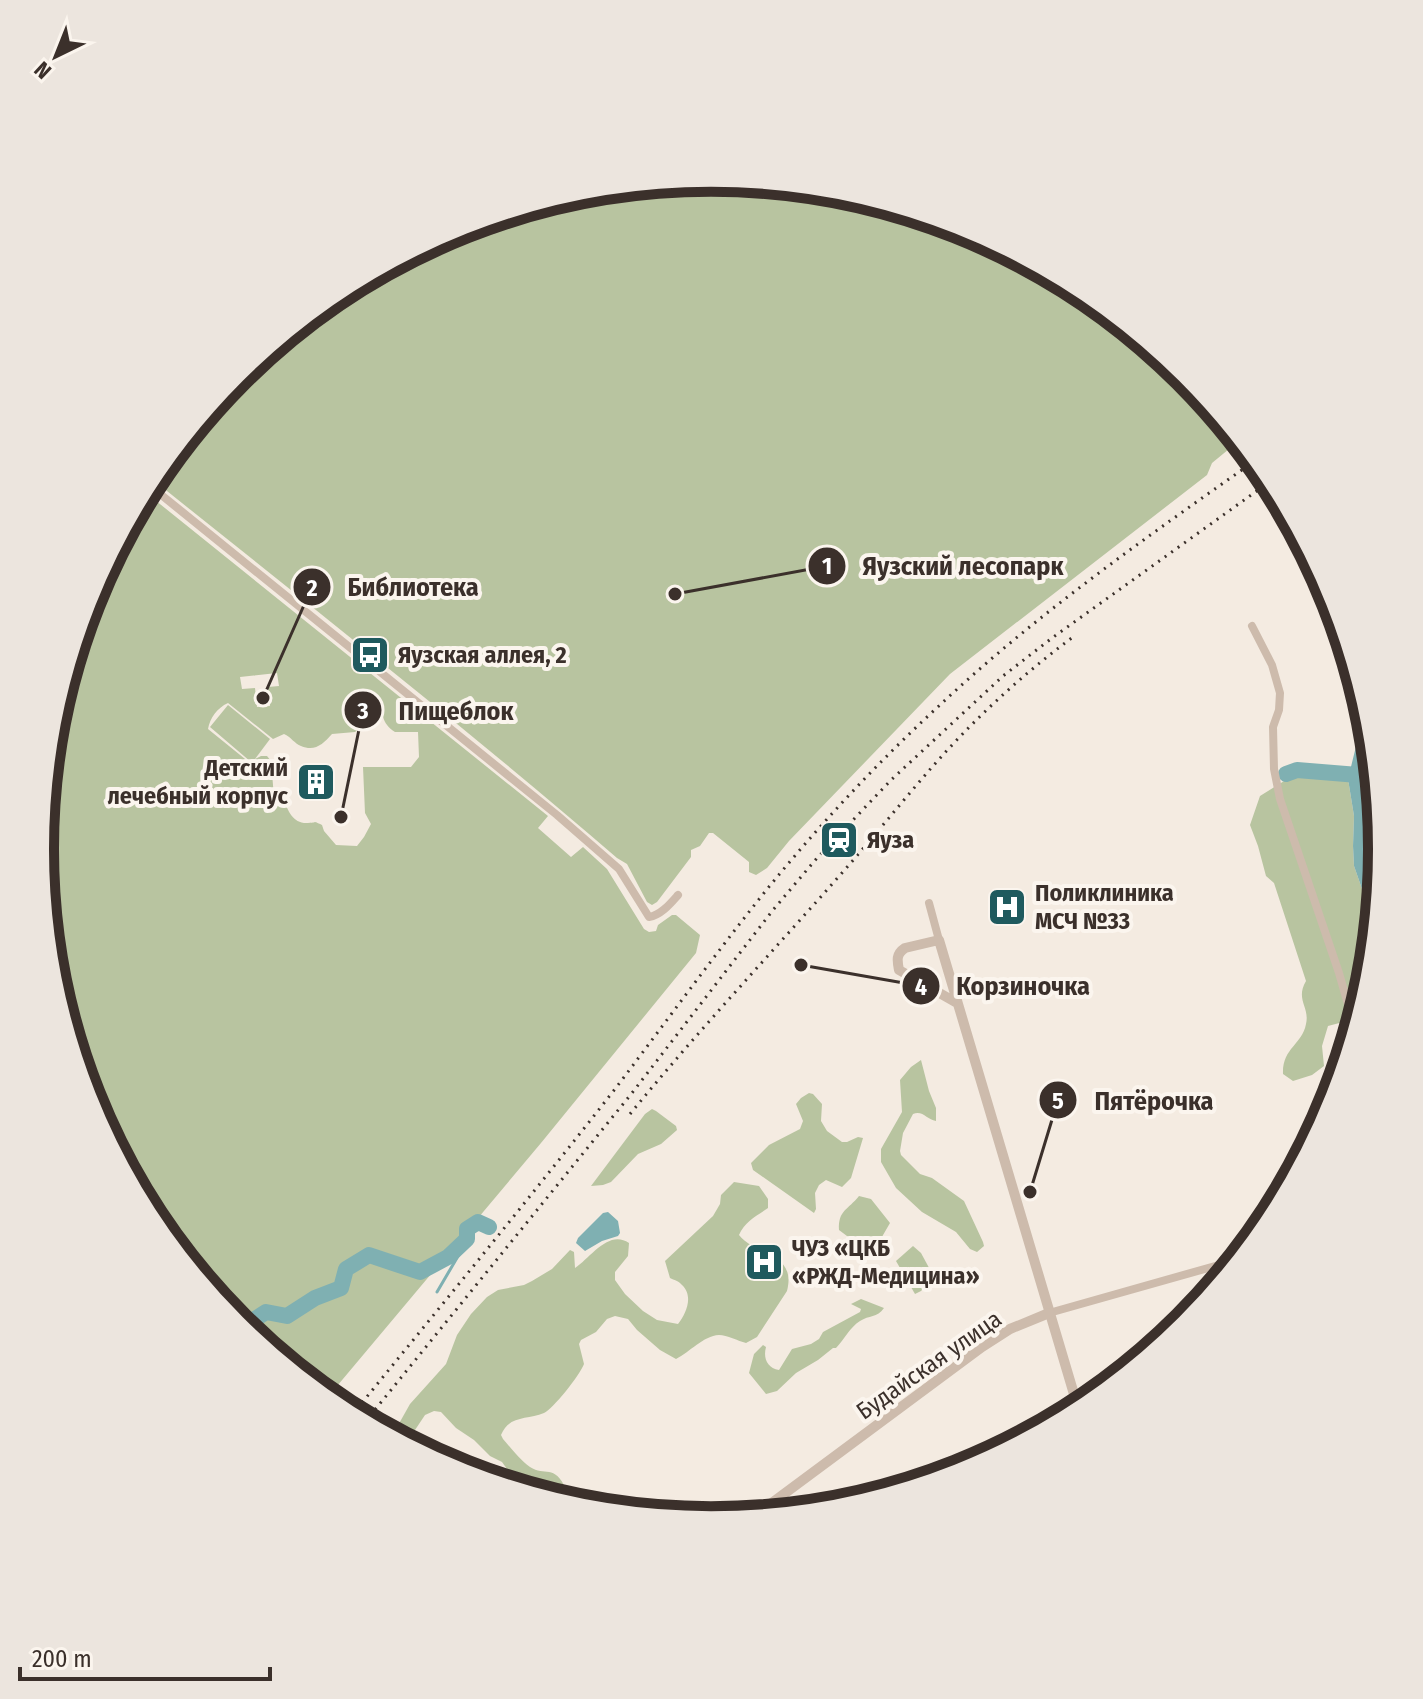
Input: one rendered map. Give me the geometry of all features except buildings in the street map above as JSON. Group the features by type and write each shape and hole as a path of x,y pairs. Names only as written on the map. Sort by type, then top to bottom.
{"street":[{"path":"159,493 557,815 619,869 649,917 654,917 678,895"},
{"path":"1252,626 1272,665 1280,693 1279,710 1273,727 1275,774 1280,799 1349,1009"},
{"path":"929,903 1075,1397"},
{"path":"939,940 900,951 897,959 899,970 957,1003"},
{"name":"Будайская улица","path":"770,1504 1010,1329 1049,1313 1221,1264"}],"green space":[{"path":"668,193 755,193 840,205 923,227 1002,260 1077,303 1145,355 1206,416 1231,447 1212,463 1207,475 950,674 789,841 767,868 756,875 749,872 749,862 709,833 700,846 691,850 691,857 652,905 647,902 627,864 163,488 217,416 278,355 311,328 383,280 421,260 460,242 541,214"},
{"path":"155,500 548,816 538,828 571,857 583,847 607,869 644,929 656,931 658,925 676,915 700,935 696,953 335,1388 278,1344 217,1283 165,1215 142,1178 104,1101 76,1020 60,935 54,850 60,764 76,679 104,598","holes":["277,673 279,686 268,687 270,706 257,707 255,688 242,689 240,677","228,703 273,739 284,734 306,748 315,747 332,734 355,732 360,728 363,715 371,706 377,705 387,725 395,732 418,732 419,757 411,767 363,767 365,813 371,824 357,846 336,845 322,825 298,821 289,812 284,800 274,797 271,761 267,756 255,759 270,739 228,705 210,727 251,762 208,729 215,714"]},
{"path":"1297,773 1348,779 1354,816 1354,866 1367,903 1347,1021 1328,1026 1322,1046 1324,1066 1312,1075 1293,1081 1283,1074 1284,1065 1306,1024 1302,993 1306,981 1274,883 1266,876 1250,825 1260,796"},
{"path":"1365,779 1368,806 1369,870 1367,829"},
{"path":"921,1060 936,1108 936,1121 920,1113 913,1114 903,1133 901,1155 920,1174 932,1178 964,1201 983,1242 984,1246 977,1252 970,1249 956,1232 922,1212 896,1188 881,1162 881,1149 902,1112 900,1080"},
{"path":"809,1093 822,1104 821,1121 827,1131 842,1142 863,1138 851,1178 842,1187 826,1180 819,1185 815,1193 814,1213 753,1170 751,1163 769,1145 800,1129 803,1121 796,1104"},
{"path":"652,1109 676,1126 677,1130 661,1144 638,1154 611,1182 591,1186 645,1114"},
{"path":"734,1182 759,1186 768,1199 768,1208 748,1222 739,1235 773,1256 786,1269 787,1291 757,1337 746,1343 725,1336 713,1336 676,1359 660,1350 628,1319 615,1316 581,1340 579,1344 584,1364 560,1399 544,1413 509,1424 501,1435 526,1464 535,1470 553,1473 566,1489 506,1474 507,1469 502,1462 490,1456 441,1412 425,1415 412,1434 397,1427 410,1404 446,1364 457,1335 487,1297 498,1290 532,1281 552,1269 570,1250 574,1252 575,1268 607,1242 614,1239 629,1243 628,1256 615,1272 615,1280 643,1311 657,1320 678,1324 686,1310 688,1294 681,1284 670,1278 665,1261 713,1216 721,1195"},
{"path":"859,1196 871,1199 890,1223 879,1242 872,1247 859,1245 839,1230 842,1214"},
{"path":"913,1246 921,1253 934,1277 915,1294 896,1261"},
{"path":"861,1299 884,1308 856,1324 836,1348 796,1373 777,1391 766,1394 749,1373 754,1354 763,1345 766,1347 767,1362 779,1370 792,1349 811,1344 823,1332 860,1312 861,1309 851,1304"}],"water":[{"path":"1358,736 1365,779 1367,903 1354,866 1354,816 1348,779"},
{"path":"608,1212 618,1221 620,1233 585,1251 576,1243 578,1238 603,1213"}],"waterway":[{"path":"1286,774 1297,770 1358,775"},
{"path":"437,1292 478,1222"},
{"path":"253,1320 266,1312 287,1316 315,1298 341,1288 346,1269 369,1255 420,1272 448,1257 467,1239 467,1229 478,1222 489,1227"}],"railway":[{"path":"360,1405 583,1130 768,888 851,793 918,726 1016,638 1134,547 1246,467"},
{"path":"373,1413 632,1093 773,910 891,780 1003,676 1261,488"},
{"path":"630,1114 942,755 1014,685 1073,637"}],"place":[{"name":"Яузский лесопарк","path":"675,594"},
{"name":"Яузская аллея, 2","path":"370,655"},
{"name":"Библиотека","path":"263,698"},
{"name":"Детский лечебный корпус","path":"316,782"},
{"name":"Пищеблок","path":"341,817"},
{"name":"Яуза","path":"839,840"},
{"name":"Поликлиника МСЧ №33","path":"1007,907"},
{"name":"Корзиночка","path":"801,965"},
{"name":"Пятёрочка","path":"1030,1192"},
{"name":"ЧУЗ «ЦКБ «РЖД-Медицина»","path":"764,1262"}]}
